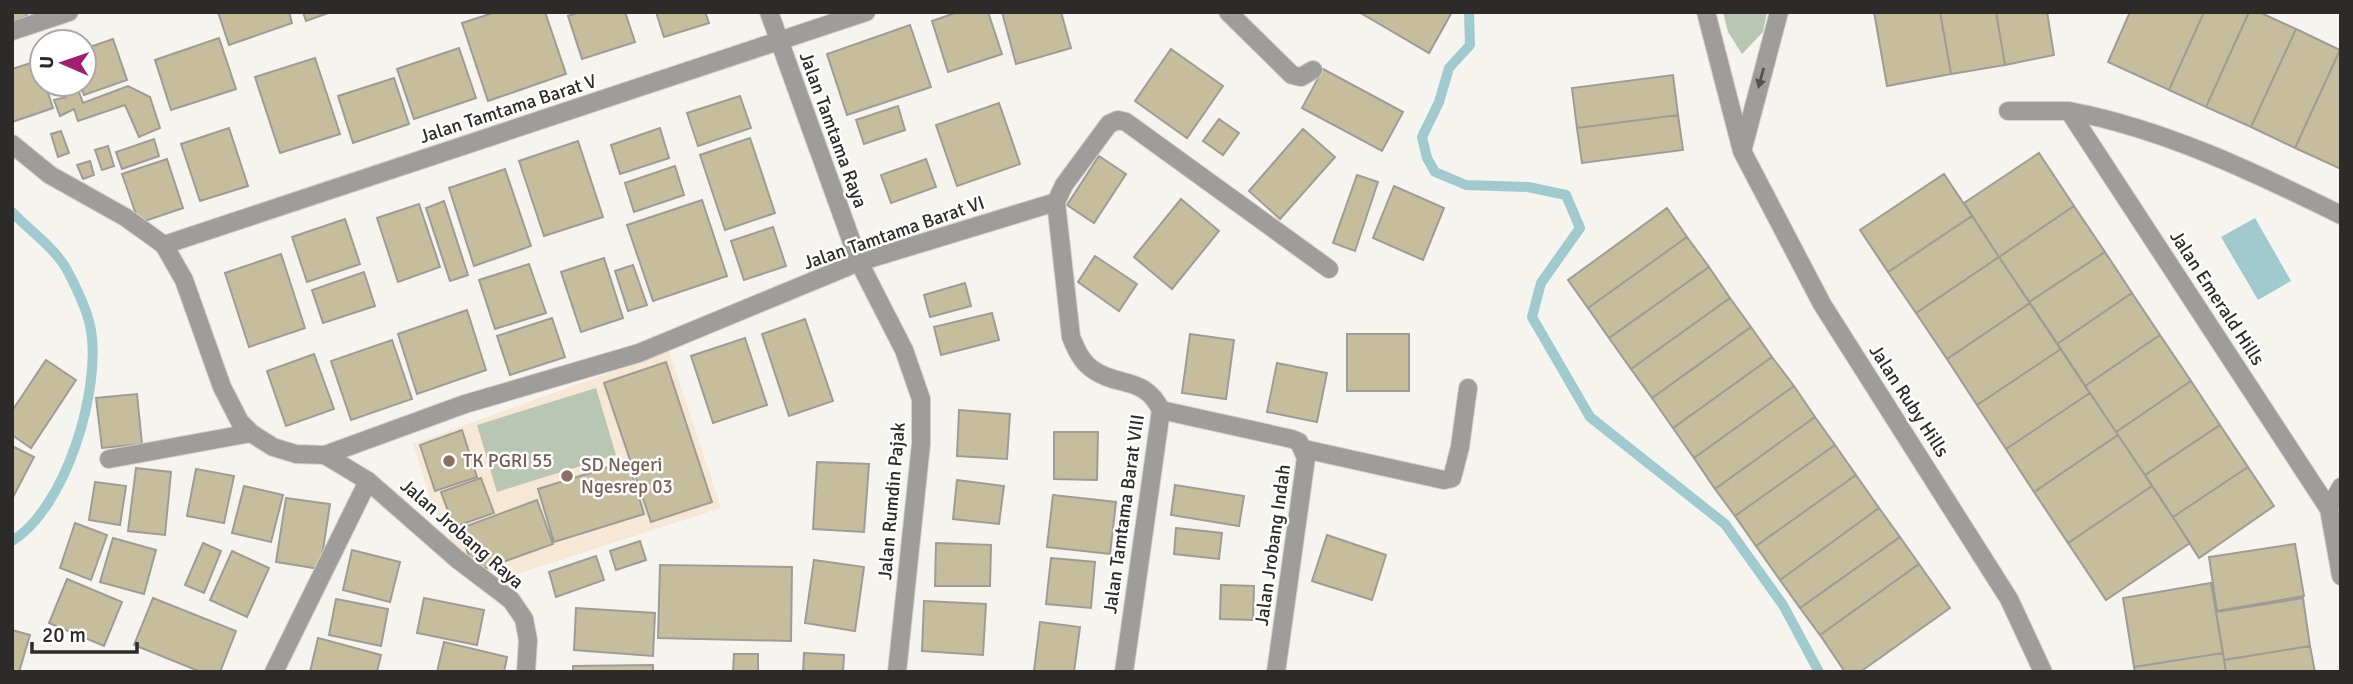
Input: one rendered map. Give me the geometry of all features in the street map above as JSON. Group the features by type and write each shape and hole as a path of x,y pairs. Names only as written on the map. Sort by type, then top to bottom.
{"street":[{"path":"12,31 69,12"},
{"name":"Jalan Tamtama Raya","path":"769,12 859,262"},
{"name":"Jalan Tamtama Barat V","path":"164,245 866,12"},
{"path":"1228,12 1292,75 1301,77 1313,70"},
{"name":"Jalan Ruby Hills","path":"1706,12 1742,151 1822,304 2009,599 2043,672"},
{"path":"1742,151 1779,12"},
{"path":"2008,111 2069,111 2155,133 2287,188 2341,215"},
{"name":"Jalan Emerald Hills","path":"2069,111 2329,509 2341,576"},
{"path":"1056,202 1064,185 1109,124 1123,120 1329,269"},
{"path":"12,144 50,175 125,217 164,245 184,281 222,387 240,422 251,433 284,450 325,455"},
{"name":"Jalan Tamtama Barat VI","path":"325,455 465,404 639,353 859,262 1056,202"},
{"name":"Jalan Tamtama Barat VIII","path":"1056,202 1071,337 1080,356 1093,370 1146,388 1161,410 1124,672"},
{"name":"Jalan Rumdin Pajak","path":"859,262 904,350 920,399 921,444 897,672"},
{"path":"1304,450 1444,480 1452,478 1460,447 1468,388"},
{"name":"Jalan Jrobang Indah","path":"1161,410 1292,439 1304,450 1306,458 1276,672"},
{"path":"109,459 251,433"},
{"name":"Jalan Jrobang Raya","path":"325,455 368,481 457,559 511,600 524,619 528,640 526,672"},
{"path":"274,672 368,481"},
{"path":"2329,509 2341,486"}],"shaded area":[{"name":"SD Negeri Ngesrep 03","path":"669,351 721,508 499,580 495,570 471,578 433,506 413,444"}],"green space":[{"path":"1723,12 1767,12 1763,32 1742,54 1728,32"},
{"path":"596,388 616,455 497,492 477,425"}],"water":[{"path":"2255,218 2291,281 2258,300 2221,237"}],"building":[{"path":"12,12 26,12 27,16 12,21"},
{"path":"218,12 289,12 292,23 229,45"},
{"path":"303,12 331,12 306,21"},
{"path":"496,12 545,12 566,74 488,101 462,23"},
{"path":"580,12 625,12 635,42 582,59 568,16"},
{"path":"656,12 705,12 709,23 664,37"},
{"path":"958,12 988,12 1002,54 948,72 932,21"},
{"path":"1002,12 1061,12 1071,48 1016,64"},
{"path":"1359,12 1452,12 1429,53"},
{"path":"1874,12 1940,12 1951,74 1887,86"},
{"path":"1940,12 1996,12 2005,65 1951,74"},
{"path":"1996,12 2047,12 2054,55 2005,65"},
{"path":"2130,12 2204,12 2169,90 2108,62"},
{"path":"2204,12 2249,12 2206,107 2169,90"},
{"path":"2249,12 2259,12 2296,29 2251,127 2206,107"},
{"path":"910,25 931,87 847,115 827,54"},
{"path":"2296,29 2340,50 2295,148 2251,127"},
{"path":"219,38 236,89 171,110 155,60"},
{"path":"113,39 127,80 98,90 98,44"},
{"path":"459,48 476,98 414,119 397,69"},
{"path":"1171,49 1223,86 1187,138 1135,101"},
{"path":"2341,50 2341,169 2295,148"},
{"path":"315,58 340,134 280,153 255,77"},
{"path":"28,64 28,98 50,98 53,108 12,122 12,69"},
{"path":"1323,69 1403,112 1382,151 1302,108"},
{"path":"1673,75 1678,115 1577,128 1572,88"},
{"path":"394,78 409,124 353,143 338,96"},
{"path":"128,86 150,97 160,128 139,137 125,105 78,121 74,109 60,116 54,100 81,98 83,103"},
{"path":"740,96 751,128 698,146 687,113"},
{"path":"999,103 1020,164 957,186 936,125"},
{"path":"898,106 905,130 864,144 856,120"},
{"path":"1678,115 1683,150 1582,163 1577,128"},
{"path":"1219,119 1239,133 1223,155 1203,141"},
{"path":"229,128 248,186 200,201 181,144"},
{"path":"660,128 669,158 620,174 611,145"},
{"path":"1303,129 1335,157 1280,219 1249,191"},
{"path":"61,131 69,153 58,157 51,134"},
{"path":"750,138 775,213 725,230 700,155"},
{"path":"154,139 159,156 122,169 116,152"},
{"path":"578,141 603,217 544,236 519,161"},
{"path":"108,146 114,166 102,170 95,150"},
{"path":"2039,153 2074,206 1999,257 1964,203"},
{"path":"1099,156 1126,174 1094,223 1067,205"},
{"path":"167,159 183,208 139,223 122,174"},
{"path":"926,159 936,187 891,203 881,175"},
{"path":"90,161 94,175 83,179 77,165"},
{"path":"675,166 684,195 634,212 625,183"},
{"path":"505,169 531,246 474,266 449,188"},
{"path":"1944,174 1972,216 1888,272 1860,230"},
{"path":"1357,175 1378,182 1355,251 1333,243"},
{"path":"1394,186 1444,208 1423,260 1373,238"},
{"path":"1181,199 1219,231 1172,289 1134,257"},
{"path":"702,200 727,276 653,301 627,225"},
{"path":"444,201 468,275 450,281 426,208"},
{"path":"419,204 440,267 398,282 377,218"},
{"path":"2074,206 2105,252 2029,302 1999,257"},
{"path":"1667,208 1687,237 1588,308 1568,280"},
{"path":"1972,216 1999,257 1916,313 1888,272"},
{"path":"345,219 360,264 307,282 292,237"},
{"path":"773,227 786,266 744,280 731,241"},
{"path":"1687,237 1709,267 1609,338 1588,308"},
{"path":"2105,252 2132,293 2057,344 2029,302"},
{"path":"281,254 305,328 249,347 225,273"},
{"path":"1095,256 1137,284 1119,311 1078,282"},
{"path":"1999,257 2030,303 1947,359 1916,313"},
{"path":"604,258 623,318 581,332 561,272"},
{"path":"529,264 546,313 495,329 479,280"},
{"path":"633,265 647,305 628,311 615,271"},
{"path":"1709,267 1730,298 1631,369 1609,338"},
{"path":"364,272 375,306 323,323 312,290"},
{"path":"965,283 971,306 930,317 924,295"},
{"path":"2132,293 2160,335 2085,386 2057,344"},
{"path":"1730,298 1751,327 1652,398 1631,369"},
{"path":"2030,303 2061,349 1977,405 1947,359"},
{"path":"467,310 486,370 417,394 398,334"},
{"path":"992,313 999,340 941,355 934,327"},
{"path":"552,318 565,357 510,375 497,336"},
{"path":"805,319 833,401 789,416 762,334"},
{"path":"1751,327 1772,357 1673,428 1652,398"},
{"path":"1190,334 1234,340 1226,399 1182,393"},
{"path":"1347,334 1409,334 1409,391 1347,391"},
{"path":"2160,335 2191,381 2116,432 2085,386"},
{"path":"745,338 767,405 713,423 691,356"},
{"path":"392,340 412,399 351,420 331,361"},
{"path":"2061,349 2090,393 2006,449 1977,405"},
{"path":"314,354 334,409 286,426 267,371"},
{"path":"1772,357 1794,386 1694,458 1673,428"},
{"path":"46,360 76,380 31,448 12,435 12,411"},
{"path":"666,362 712,502 651,522 604,383"},
{"path":"1277,363 1327,373 1317,422 1267,412"},
{"path":"2191,381 2220,425 2145,475 2116,432"},
{"path":"1794,386 1815,417 1715,489 1694,458"},
{"path":"2090,393 2118,435 2034,492 2006,449"},
{"path":"137,394 142,444 102,448 96,398"},
{"path":"959,410 1010,414 1007,459 957,456"},
{"path":"1815,417 1835,445 1735,516 1715,489"},
{"path":"2220,425 2248,467 2173,517 2145,475"},
{"name":"TK PGRI 55","path":"462,430 477,477 435,491 420,445"},
{"path":"1054,432 1098,432 1097,480 1054,479"},
{"path":"2118,435 2152,486 2068,543 2034,492"},
{"path":"1835,445 1856,475 1756,546 1735,516"},
{"path":"12,446 34,457 12,499"},
{"path":"628,461 644,514 554,542 538,489"},
{"path":"817,462 869,464 864,532 813,529"},
{"path":"2248,467 2274,506 2199,558 2173,517"},
{"path":"136,468 171,472 165,535 128,531"},
{"path":"196,469 234,476 224,523 187,516"},
{"path":"1856,475 1879,508 1780,580 1756,546"},
{"path":"481,478 494,513 454,527 441,492"},
{"path":"957,480 1004,486 999,524 953,519"},
{"path":"95,482 126,486 120,525 89,520"},
{"path":"1175,485 1244,496 1239,526 1171,515"},
{"path":"244,486 283,495 271,542 232,533"},
{"path":"2152,486 2190,543 2106,600 2068,543"},
{"path":"1053,495 1116,502 1110,554 1047,547"},
{"path":"286,498 330,504 320,569 276,562"},
{"path":"537,500 553,544 475,572 459,529"},
{"path":"1879,508 1900,537 1800,608 1780,580"},
{"path":"75,523 107,535 91,580 60,568"},
{"path":"1176,528 1222,533 1219,559 1174,554"},
{"path":"1327,535 1386,555 1372,600 1312,581"},
{"path":"1900,537 1919,564 1820,635 1800,608"},
{"path":"113,538 156,550 144,594 100,582"},
{"path":"640,541 646,560 616,570 610,551"},
{"path":"203,543 221,551 204,593 185,585"},
{"path":"936,543 991,545 990,586 935,586"},
{"path":"2295,544 2304,596 2217,611 2209,557"},
{"path":"352,550 400,562 390,602 343,590"},
{"path":"232,551 269,568 247,617 210,600"},
{"path":"596,556 604,580 556,597 549,572"},
{"path":"1051,558 1095,562 1091,608 1046,604"},
{"path":"814,560 864,567 855,631 805,623"},
{"path":"1919,564 1950,608 1860,672 1845,672 1820,635"},
{"path":"660,565 792,567 791,641 658,638"},
{"path":"67,579 122,602 104,646 49,623"},
{"path":"2211,583 2223,653 2134,667 2123,598"},
{"path":"1221,585 1254,586 1253,620 1220,619"},
{"path":"153,598 236,631 220,672 201,672 134,645"},
{"path":"424,598 484,610 477,645 417,633"},
{"path":"2303,598 2310,646 2224,660 2216,612"},
{"path":"336,599 388,609 381,646 329,635"},
{"path":"924,601 986,604 983,655 922,651"},
{"path":"576,608 655,613 653,656 574,650"},
{"path":"1040,622 1080,627 1074,672 1034,671"},
{"path":"12,630 30,635 19,672 12,672"},
{"path":"318,638 381,655 377,672 310,672"},
{"path":"444,642 507,657 504,672 437,672"},
{"path":"2310,646 2315,672 2226,672 2224,660"},
{"path":"804,653 844,655 843,672 803,672"},
{"path":"2223,653 2226,672 2135,672 2134,667"},
{"path":"734,654 758,654 758,672 733,672"},
{"path":"653,665 653,672 573,672 573,666"}],"waterway":[{"path":"1469,12 1470,45 1449,68 1439,102 1422,137 1427,158 1435,172 1466,185 1528,187 1566,195 1580,228 1541,283 1532,317 1590,417 1725,524 1783,605 1819,672"},
{"path":"12,212 49,247 67,270 87,315 93,355 85,414 76,446 63,476 49,503 31,525 12,541"}],"place":[{"name":"TK PGRI 55","path":"449,461"},
{"name":"SD Negeri Ngesrep 03","path":"567,476"}]}
